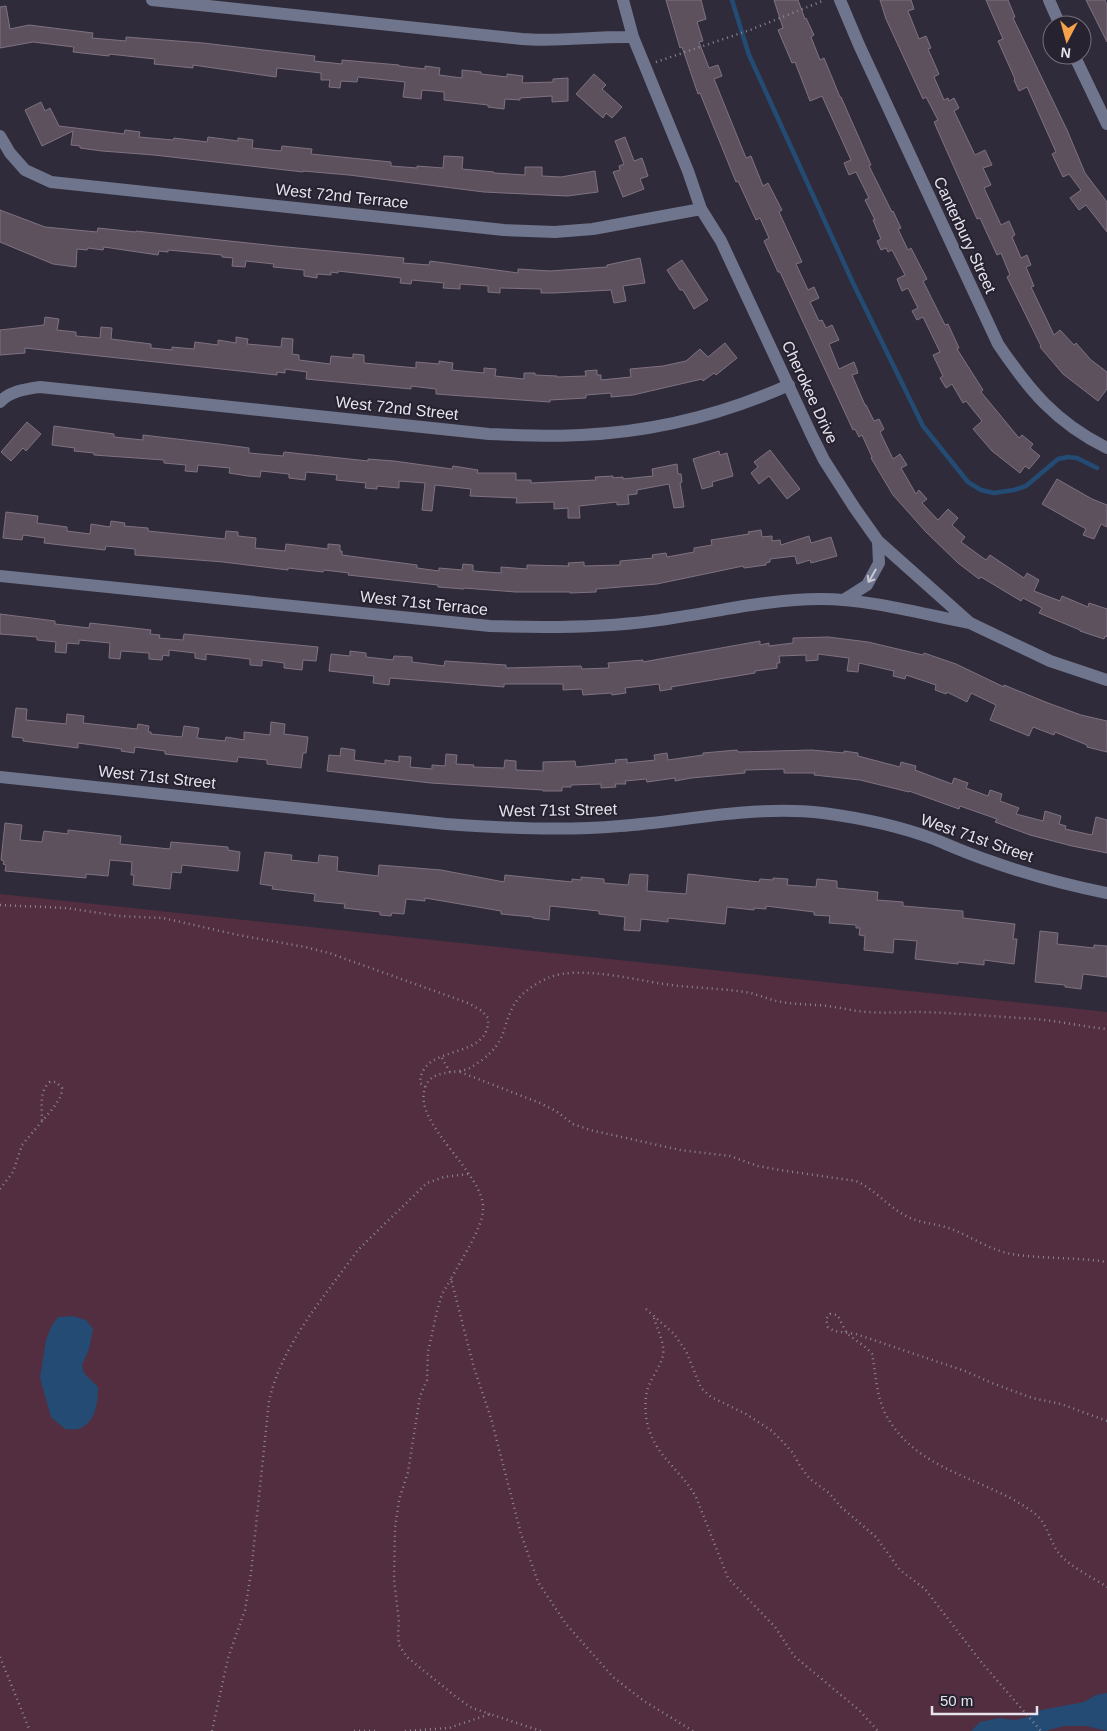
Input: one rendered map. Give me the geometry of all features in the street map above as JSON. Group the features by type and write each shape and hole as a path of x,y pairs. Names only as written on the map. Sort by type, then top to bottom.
{"street":[{"path":"152,0 522,39 567,40 604,36 633,37"},
{"name":"Cherokee Drive","path":"622,0 633,37 688,171 700,209 721,241 824,460 878,541 970,623 1050,661 1107,680"},
{"name":"Canterbury Street","path":"840,0 858,45 998,344 1020,378 1038,398 1065,423 1107,448"},
{"path":"1049,0 1056,15"},
{"path":"1079,65 1107,124"},
{"name":"West 72nd Terrace","path":"0,136 10,153 25,170 51,182 504,230 555,232 593,229 700,209"},
{"name":"West 72nd Street","path":"0,402 4,398 24,389 40,387 489,434 536,436 582,435 634,430 682,421 753,400 789,386"},
{"path":"845,599 867,585 879,564 878,541"},
{"name":"West 71st Terrace","path":"0,576 490,626 539,628 601,626 653,621 748,604 795,600 845,599 970,623"},
{"name":"West 71st Street","path":"0,777 446,824 502,828 558,829 619,826 744,812 798,811 823,813 872,821 914,832 1045,879 1107,893"}],"path":[{"path":"655,63 750,30 825,0"},
{"path":"0,905 66,908 119,916 163,918 238,935 305,947 329,953 468,1003 482,1011 488,1018 489,1027 484,1037 473,1046 431,1062 424,1068 420,1076 420,1083 425,1087"},
{"path":"541,1731 472,1708 407,1657 399,1645 399,1622 394,1579 395,1528 408,1472 420,1396 427,1380 428,1352 442,1294 480,1224 483,1211 480,1190 449,1148 428,1114 423,1100 425,1087 431,1077 470,1068 491,1053 498,1045 516,1001 539,983 566,973 619,976 686,987 761,994 780,1002 834,1006 858,1011 922,1012 1024,1018 1107,1029"},
{"path":"441,1057 450,1072"},
{"path":"458,1071 540,1103 556,1111 573,1124 590,1130 673,1148 730,1156 758,1166 856,1181 867,1186 908,1217 926,1224 952,1229 997,1250 1011,1254 1107,1262"},
{"path":"0,1189 13,1172 22,1145 42,1121 61,1096 62,1088 56,1082 50,1082 44,1087 42,1121"},
{"path":"212,1731 228,1658 245,1610 252,1573 269,1401 281,1365 298,1334 367,1240 428,1183 444,1176 468,1174"},
{"path":"451,1279 474,1368 491,1418 521,1534 538,1582 566,1624 614,1677 644,1701 693,1731"},
{"path":"646,1309 674,1334 682,1345 701,1388 711,1397 746,1414 772,1431 783,1442 793,1453 810,1479 829,1493 841,1507 876,1536 900,1570 925,1589 982,1663 1041,1731"},
{"path":"1107,1421 1061,1404 1032,1398 992,1384 943,1363 872,1339 846,1332 834,1331 828,1327 826,1319 830,1314 837,1315 846,1332 872,1354 880,1401 885,1414 900,1436 930,1461 993,1490 1037,1514 1056,1551 1064,1559 1107,1587"},
{"path":"653,1316 663,1346 662,1356 649,1384 646,1397 646,1417 660,1453 693,1493 728,1578 775,1627 794,1656 859,1710 878,1731"},
{"path":"0,1656 30,1731"},
{"path":"405,1731 448,1728 490,1714"},
{"path":"354,1731 379,1731"}],"shaded area":[{"path":"0,894 1107,1012 1107,1731 0,1731"}],"water":[{"path":"73,1316 86,1320 93,1329 89,1349 82,1365 84,1373 98,1387 95,1412 89,1422 78,1429 65,1429 51,1417 40,1378 46,1340 51,1327 58,1317"},
{"path":"1107,1693 1107,1731 1086,1726 1064,1726 1045,1731 971,1731 980,1722 999,1718 1015,1720 1028,1717 1041,1710 1084,1702 1096,1695"}],"building":[{"path":"666,0 701,0 706,19 697,22 703,41 699,42 709,68 718,65 722,76 714,79 746,158 751,156 763,186 768,183 782,210 779,212 802,262 796,264 808,290 814,287 819,298 810,302 819,321 822,320 826,328 832,325 839,340 829,344 839,369 854,362 858,373 852,375 865,405 874,421 879,419 884,429 880,432 893,459 900,454 907,465 901,468 916,494 919,490 927,499 922,503 938,520 948,509 958,518 952,525 965,537 961,542 986,560 990,555 1024,578 1027,573 1039,580 1034,591 1060,601 1062,596 1088,607 1089,603 1107,609 1107,637 1105,636 1104,639 1080,631 1039,613 1042,608 1023,598 1021,601 981,577 979,579 958,563 926,532 893,495 871,458 862,435 859,437 855,429 853,430 764,241 769,238 760,218 756,220 738,181 736,182 700,93 698,94 682,47 680,48"},
{"path":"774,0 798,0 805,19 814,35 811,37 820,60 824,58 871,165 869,166 901,228 898,229 908,250 911,248 927,279 923,281 945,325 948,324 959,348 957,349 983,390 981,392 1019,438 1022,435 1033,444 1030,448 1040,456 1029,469 1025,466 1020,473 992,451 973,429 982,421 966,401 963,403 952,384 946,388 940,378 943,376 933,355 940,352 923,317 917,320 912,311 918,308 908,288 902,291 897,279 905,275 892,250 888,252 886,248 881,250 877,241 881,239 873,220 875,220 865,200 869,198 856,172 849,175 844,163 851,160 822,96 810,101 795,62 792,63 778,30 783,28"},
{"path":"880,0 911,0 914,9 908,11 919,39 926,36 931,48 928,49 939,74 934,77 944,100 948,98 949,101 954,98 959,108 954,111 975,155 985,150 992,165 983,168 991,185 984,188 1001,225 1009,221 1015,235 1012,237 1021,258 1027,255 1031,265 1026,267 1034,286 1031,287 1054,335 1060,330 1074,345 1076,343 1091,360 1107,372 1107,389 1098,401 1063,374 1040,347 1007,277 1010,275 1001,253 997,255 980,218 977,219 934,122 938,120 926,97 923,99 886,19"},
{"path":"986,0 1008,0 1015,17 1013,18 1067,130 1085,173 1107,202 1107,232 1086,205 1079,210 1070,198 1081,190 1069,174 1063,177 1052,154 1056,152 1027,87 1019,91 998,41 1003,39"},
{"path":"1086,0 1105,0 1107,5 1107,42"},
{"path":"6,6 10,29 29,25 93,33 92,38 126,41 126,37 203,43 315,56 314,61 342,64 342,60 425,69 425,66 440,68 439,75 462,78 462,70 507,77 507,74 523,76 522,83 553,82 553,79 568,78 568,101 552,102 552,96 520,98 520,100 505,99 504,109 488,107 488,105 444,100 444,92 422,90 421,99 403,97 405,82 358,77 357,82 341,81 340,88 329,87 330,80 321,80 321,73 277,68 276,77 193,65 193,68 154,64 155,59 73,52 74,47 33,42 0,48 0,7"},
{"path":"594,74 606,85 602,89 622,107 612,118 606,113 603,118 576,94"},
{"path":"41,102 45,111 50,108 59,126 124,134 125,130 140,132 139,137 173,140 174,138 207,142 208,137 238,141 238,138 253,140 252,148 281,151 282,146 312,149 311,154 391,162 391,166 443,168 444,156 463,157 462,169 494,173 525,175 525,167 542,167 542,176 561,177 595,171 598,192 567,196 484,192 349,175 102,151 71,145 73,131 42,146 25,110"},
{"path":"625,137 634,161 642,158 648,176 640,179 644,189 623,197 613,172 620,170 619,166 624,164 615,141"},
{"path":"0,210 45,227 97,232 98,228 136,231 404,258 403,263 429,265 430,261 518,273 518,269 550,271 607,267 607,265 640,258 645,283 623,286 626,301 614,303 611,290 541,293 541,289 500,288 500,293 488,292 488,286 460,284 460,289 443,288 444,283 412,280 411,284 400,283 401,278 338,271 338,273 331,272 331,275 317,274 317,278 304,276 304,270 273,267 274,264 246,261 245,267 232,266 233,258 222,257 222,255 168,250 168,252 159,251 158,255 104,247 103,250 77,249 76,267 53,264 0,242"},
{"path":"682,260 708,300 694,309 683,290 680,290 667,270"},
{"path":"45,317 59,319 57,330 76,332 76,336 100,338 101,327 112,328 111,339 151,344 151,348 172,350 172,347 194,349 195,342 218,345 218,340 236,343 236,337 248,339 247,344 281,347 282,338 293,339 292,354 299,355 299,360 330,364 331,356 353,358 353,354 364,355 364,363 416,368 416,362 439,364 439,361 453,363 452,370 484,373 484,368 496,369 495,376 524,379 524,373 557,377 586,376 585,371 597,370 597,375 601,375 601,380 631,377 630,369 663,366 686,361 700,349 708,357 725,343 737,358 716,375 714,373 703,381 702,379 633,395 611,397 611,393 586,395 586,398 550,400 550,402 436,394 436,389 411,386 411,389 306,379 307,372 285,369 285,373 277,372 277,375 25,348 25,353 0,355 0,330 44,325"},
{"path":"27,422 41,434 26,451 23,448 11,461 1,452"},
{"path":"54,426 114,434 114,437 143,440 143,435 249,448 249,453 283,456 284,452 368,461 368,459 394,461 452,469 453,466 478,470 477,473 516,473 516,480 531,480 531,483 596,480 595,477 613,476 613,478 623,477 623,479 653,476 652,469 677,464 678,474 681,474 682,482 680,483 684,507 674,508 669,484 637,490 637,494 628,495 629,504 617,505 617,502 579,506 580,518 568,518 568,508 554,509 554,502 516,503 517,498 470,496 471,489 435,485 432,511 422,510 425,483 399,481 399,488 377,486 377,489 365,488 366,483 336,480 337,475 306,472 305,480 289,478 289,474 261,471 260,477 248,476 229,473 230,468 198,465 197,472 185,471 186,465 164,463 164,460 94,455 94,453 74,451 75,448 52,445"},
{"path":"770,450 800,489 787,499 769,476 759,484 751,473 758,467 754,462"},
{"path":"719,451 720,455 727,453 733,476 712,482 713,486 702,489 693,459"},
{"path":"1057,479 1092,499 1107,505 1107,527 1101,524 1094,539 1083,535 1086,529 1042,504"},
{"path":"6,512 38,516 37,523 67,527 67,531 90,534 91,524 110,527 111,521 125,523 124,526 148,528 148,531 225,539 226,531 238,532 238,536 256,538 255,548 285,551 286,544 328,549 328,544 340,545 342,555 417,565 417,568 439,571 439,568 462,570 463,564 473,565 473,571 501,573 501,567 527,569 527,565 569,566 568,563 584,562 584,566 620,565 620,561 653,558 652,555 666,553 667,557 694,552 694,548 712,545 711,540 749,534 748,532 761,530 762,537 772,536 772,541 780,540 781,545 809,536 811,543 831,537 837,556 811,563 810,560 797,564 795,556 770,559 770,562 766,563 766,565 744,568 743,566 657,584 596,589 596,592 516,592 438,587 438,585 348,575 349,573 324,570 323,572 288,568 288,570 223,562 135,555 135,549 106,546 105,550 44,543 45,538 23,535 22,540 3,538"},
{"path":"0,614 55,621 55,624 89,628 90,623 151,630 150,634 160,635 159,638 183,640 184,634 318,647 316,661 303,660 302,670 284,668 284,663 262,660 262,666 250,665 250,659 206,654 206,660 195,658 195,653 169,650 169,656 163,655 162,660 149,659 149,653 121,651 120,659 109,658 110,643 79,640 79,644 67,643 66,653 55,652 56,642 37,640 37,637 0,634"},
{"path":"828,637 868,642 923,655 924,653 956,664 1004,687 1004,685 1081,715 1107,721 1107,752 1087,747 1087,745 1055,732 1054,735 1033,727 1029,736 990,720 996,705 971,693 967,702 947,692 946,694 935,690 936,685 906,675 905,679 893,676 894,671 859,663 858,672 847,671 849,658 818,654 818,660 806,661 806,655 779,656 780,663 777,663 777,668 755,671 755,673 671,687 672,689 660,691 659,684 625,688 626,693 612,695 611,693 583,695 582,689 563,690 563,684 504,684 504,687 390,678 389,685 373,683 374,676 329,671 331,654 350,656 350,651 366,653 366,657 393,660 394,656 412,657 412,662 444,666 445,661 506,665 506,668 581,666 582,669 609,668 608,663 643,660 643,662 760,641 760,645 769,643 769,646 793,643 793,638"},
{"path":"16,708 27,709 26,720 66,724 67,714 84,716 83,723 137,729 138,724 149,726 148,732 151,732 151,734 182,737 184,726 199,728 197,738 225,741 226,737 244,740 244,732 270,735 271,722 285,724 284,734 308,737 306,753 303,753 301,768 267,764 267,760 238,757 237,762 165,754 165,751 135,747 134,753 121,751 122,749 78,743 78,748 23,741 23,738 12,737"},
{"path":"341,748 355,750 354,760 385,764 385,760 399,762 399,756 411,757 410,767 432,769 432,765 445,766 446,754 457,755 456,764 474,765 473,767 504,768 505,760 516,761 516,770 543,771 543,762 575,761 576,767 616,763 615,760 627,759 627,763 655,760 654,755 667,753 668,760 703,755 703,753 737,750 738,752 812,750 844,753 844,751 858,753 858,756 900,767 901,762 916,766 915,770 952,784 954,778 968,783 966,788 988,796 990,790 1002,794 1000,801 1019,808 1016,814 1043,821 1045,811 1061,816 1059,824 1066,826 1065,829 1092,835 1096,817 1107,820 1107,853 1030,835 995,822 997,819 960,806 959,809 909,791 860,780 814,775 815,773 784,773 784,769 745,770 745,773 675,781 675,778 647,782 646,779 625,781 626,784 615,784 616,787 601,788 601,784 571,785 571,787 562,787 562,791 543,791 431,783 327,771 329,755 340,756"},
{"path":"5,823 22,825 20,840 42,842 44,831 68,834 68,830 121,836 120,844 170,849 171,842 228,847 228,850 240,852 238,871 182,865 181,873 172,872 170,889 133,885 134,875 131,875 132,862 110,860 108,876 86,874 86,878 5,871 6,865 1,860"},
{"path":"265,852 292,855 291,860 318,863 319,855 338,857 337,871 378,876 379,865 441,870 504,882 505,875 572,882 572,879 581,880 581,877 604,879 604,883 628,885 630,874 648,875 647,891 686,894 688,874 759,882 760,879 788,879 787,885 816,887 817,879 837,881 837,888 878,892 877,900 903,902 903,906 963,911 963,918 1015,924 1013,939 1017,939 1014,964 984,960 984,965 958,962 958,964 915,959 917,941 894,939 893,953 864,950 865,936 859,935 860,928 856,928 856,925 829,923 830,916 814,915 814,912 766,906 766,909 754,908 754,910 727,907 725,924 668,918 668,922 641,919 640,931 624,930 625,917 599,914 599,911 550,906 549,920 501,914 501,911 425,898 425,901 406,899 404,914 380,915 380,912 344,908 345,904 314,901 315,894 272,889 273,886 260,884"},
{"path":"1040,931 1058,933 1057,944 1094,948 1094,945 1107,946 1107,977 1083,974 1081,989 1065,987 1065,985 1035,982"}],"waterway":[{"path":"732,0 749,55 853,283 923,426 968,482 981,490 994,493 1026,486 1058,459 1068,457 1077,458 1097,468"}]}
